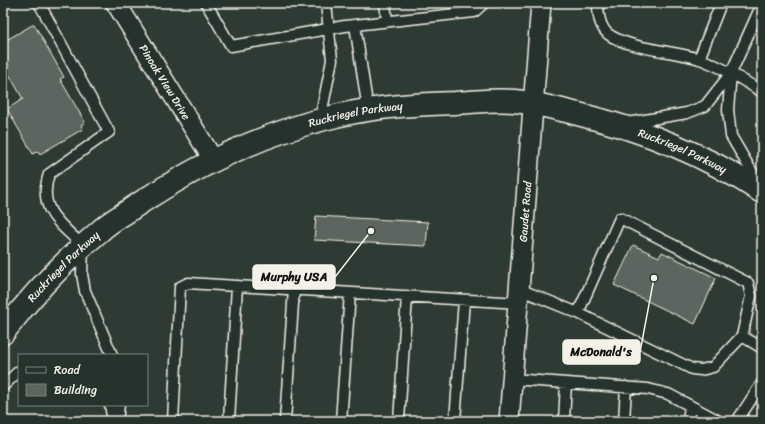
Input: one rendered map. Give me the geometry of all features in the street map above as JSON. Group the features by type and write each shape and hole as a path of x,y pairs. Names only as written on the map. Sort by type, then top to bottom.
{"main road":[{"name":"Ruckriegel Parkway","path":"3,333 56,271 83,246 101,230 165,186 251,143 320,120 368,110 391,106 429,103 514,101 532,104 619,124 689,150 762,192"}],"street":[{"name":"Pinoak View Drive","path":"116,3 214,161"},
{"name":"Gaudet Road","path":"509,421 532,104 541,3"}],"lane":[{"path":"39,3 109,132 49,174 45,198 51,213 83,246 82,274 85,291 112,354"},
{"path":"206,3 230,46 355,25 474,12 484,3"},
{"path":"320,120 332,60 326,3"},
{"path":"385,3 386,22"},
{"path":"598,3 600,24 608,34 627,42 699,59 731,72 762,92"},
{"path":"699,59 721,3"},
{"path":"619,124 687,113 705,106 731,72 762,4"},
{"path":"355,25 368,110"},
{"path":"731,72 728,110 731,136 762,189"},
{"path":"173,421 180,288 188,283 464,300 518,296 578,313 692,369 701,370 713,367 742,336 751,296 748,283 620,218 578,313"},
{"path":"229,421 237,286"},
{"path":"285,421 294,289"},
{"path":"341,421 350,293"},
{"path":"399,421 407,296"},
{"path":"455,421 464,300"},
{"path":"742,336 762,348"},
{"path":"3,386 18,372"},
{"path":"512,379 648,389 668,394 719,421"},
{"path":"564,421 566,383"},
{"path":"738,421 762,383"},
{"path":"624,421 626,387"},
{"path":"110,406 113,421"},
{"path":"117,421 119,406"},
{"path":"688,421 690,406"}],"building":[{"path":"34,24 64,77 60,79 85,122 81,125 83,129 40,154 38,151 33,154 7,109 23,99 3,64 3,42"},
{"path":"316,216 428,222 426,246 314,240"},
{"path":"633,245 659,257 662,252 716,278 695,324 614,285"}],"place":[{"name":"Murphy USA","path":"371,231"},
{"name":"McDonald's","path":"654,278"}]}
